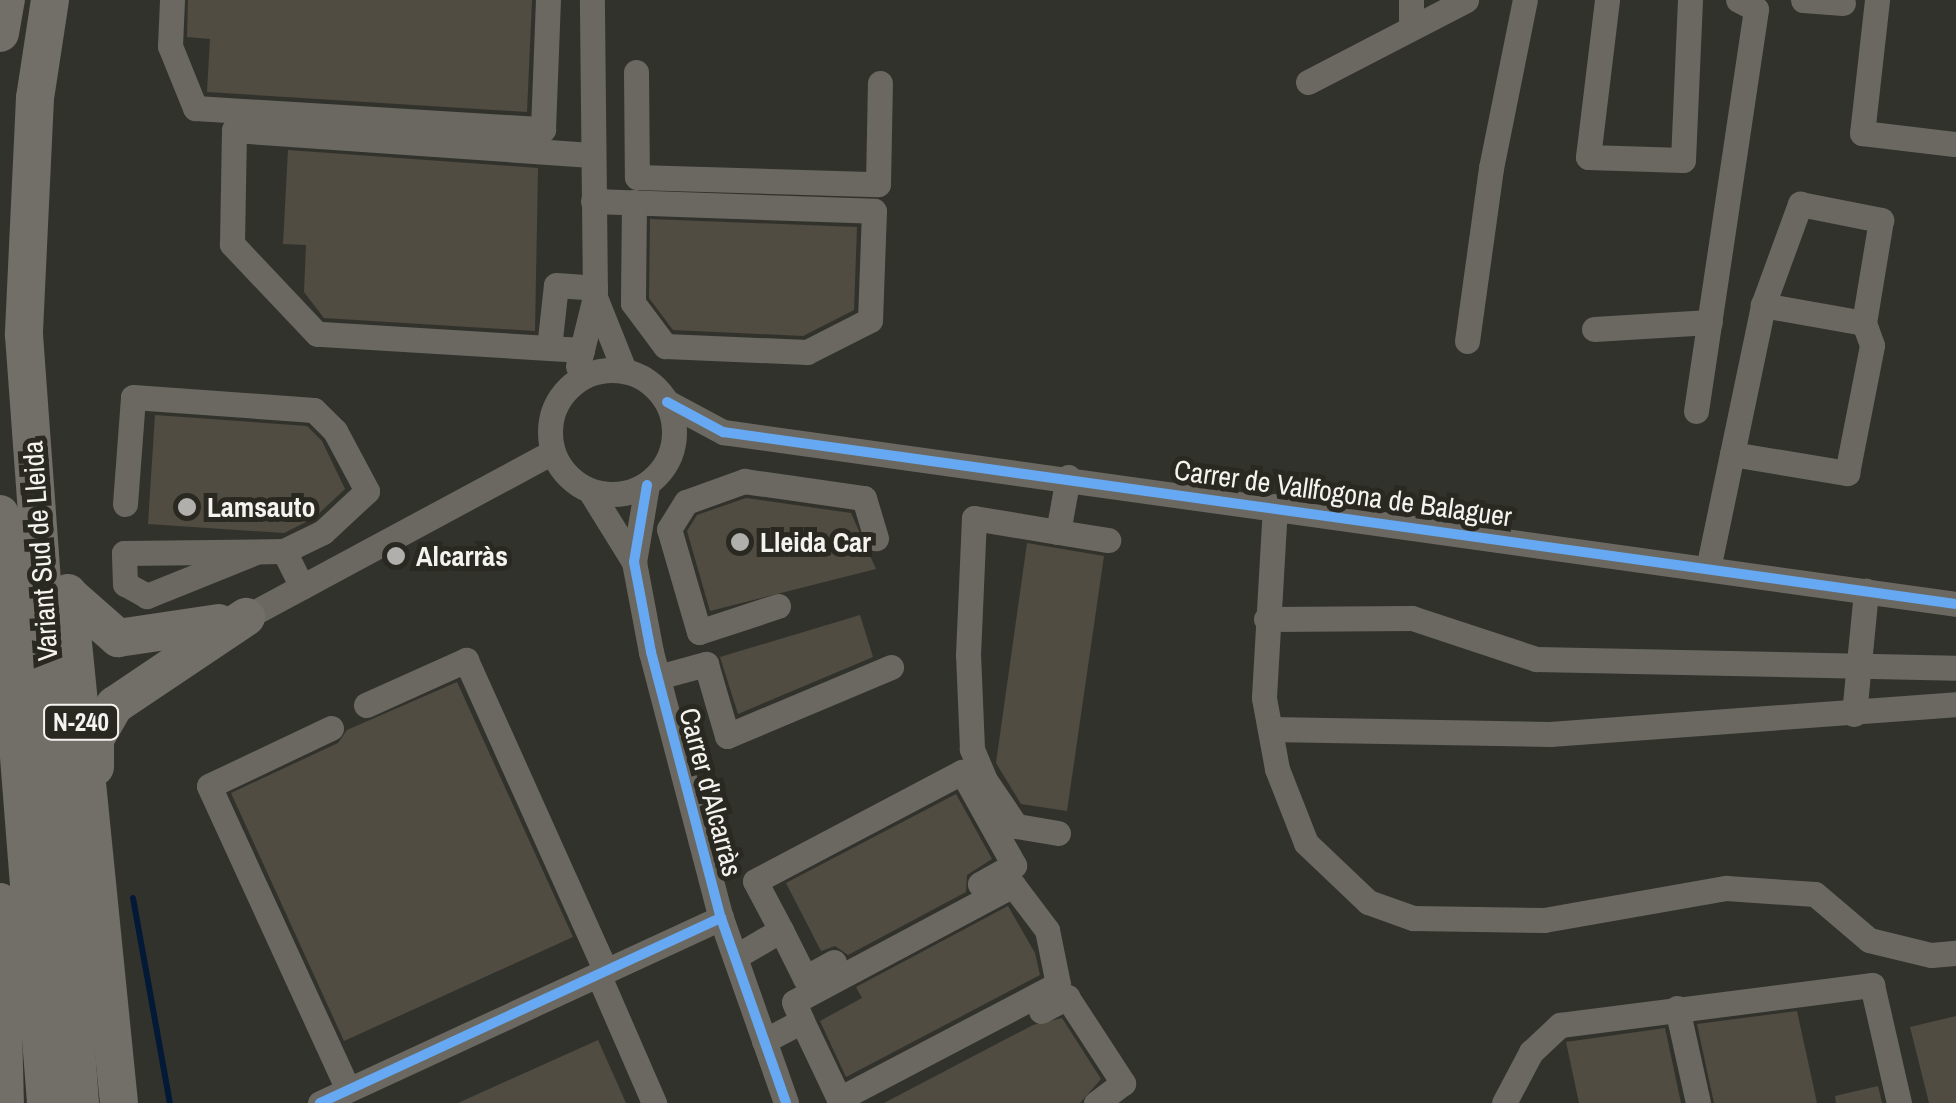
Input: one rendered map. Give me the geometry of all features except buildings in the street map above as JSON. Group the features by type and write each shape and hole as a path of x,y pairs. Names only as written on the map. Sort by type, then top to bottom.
{"highway":[{"path":"0,34 6,0"},
{"name":"Variant Sud de Lleida","path":"50,0 35,98 24,336 80,1103"},
{"name":"N-240","path":"35,98 41,324 119,1103"},
{"name":"Variant Sud de Lleida","path":"0,514 46,1103"},
{"path":"68,594 118,638 157,637 246,616"},
{"path":"94,850 95,739 115,705 246,616"},
{"path":"0,902 6,1103"}],"street":[{"path":"172,0 170,46 194,108 543,129 548,0"},
{"path":"592,0 590,118 595,293 574,381 552,414 552,452 566,476 590,492 618,495 646,485 672,449 722,432"},
{"path":"1411,0 1412,28"},
{"path":"1308,82 1466,0"},
{"path":"1467,341 1491,168 1526,0"},
{"path":"1607,0 1588,158 1684,160 1690,0"},
{"path":"1803,0 1843,4"},
{"path":"1877,0 1862,133 1955,137"},
{"path":"1696,411 1751,3"},
{"path":"636,72 637,177 878,184 880,83"},
{"path":"590,118 636,116"},
{"path":"582,350 316,334 232,244 234,130 591,155"},
{"path":"574,381 598,370 632,374 665,346 807,352 870,320 874,211 592,201"},
{"path":"634,202 633,303 665,346"},
{"path":"1708,569 1763,305 1800,204 1881,220 1864,322 1872,344 1847,473 1732,454"},
{"path":"548,348 556,286 595,293"},
{"path":"595,293 632,374 667,402 722,432"},
{"path":"1763,305 1864,322"},
{"path":"1594,329 1710,322"},
{"path":"125,504 133,396 314,410 335,431 368,491 323,532 284,551 256,552"},
{"path":"667,402 672,449"},
{"name":"Carrer de Vallfogona de Balaguer","path":"722,432 1068,476 1956,604"},
{"path":"786,486 793,441"},
{"path":"834,494 842,447"},
{"path":"246,616 552,452"},
{"path":"1058,532 1068,476"},
{"path":"778,606 698,632 668,529 686,502 744,480 864,498 876,538"},
{"name":"Carrer d'Alcarràs","path":"646,485 634,562 658,677 721,918 786,1103"},
{"name":"Carrer d'Alcarràs","path":"590,492 634,562"},
{"path":"1275,506 1266,619 1270,729 1277,769 1306,843 1368,902 1413,918 1544,920 1744,889 1814,894 1869,940 1931,956 1956,952"},
{"path":"1058,833 1016,826 986,780 972,749 968,656 974,518 1108,540"},
{"path":"284,551 302,586"},
{"path":"642,604 686,590"},
{"path":"1854,714 1866,591"},
{"path":"1266,619 1412,618 1536,659 1956,668"},
{"path":"366,705 466,660 602,972 654,1103"},
{"path":"658,677 706,664 727,736 891,667"},
{"path":"1270,729 1550,734 1956,704"},
{"path":"331,728 208,786 358,1092"},
{"path":"962,772 1014,865 805,978 781,930 755,881 962,772"},
{"path":"1013,884 1047,930 1058,984 839,1099 802,1021 794,1002 1013,884"},
{"path":"320,1103 358,1092 721,918"},
{"path":"735,957 781,930"},
{"path":"1504,1103 1531,1052 1560,1026 1872,985 1899,1103"},
{"path":"864,1103 1067,997 1123,1083 1096,1103"},
{"path":"1677,1008 1698,1103"},
{"path":"764,1041 802,1021"}],"waterway":[{"path":"133,898 170,1103"}],"cycle path":[{"path":"667,402 723,432 1956,604"},
{"path":"647,485 634,562 651,652 721,918 786,1103"},
{"path":"320,1103 721,918"}],"place":[{"name":"Lamsauto","path":"187,507"},
{"name":"Lleida Car","path":"740,542"},
{"name":"Alcarràs","path":"396,556"}]}
